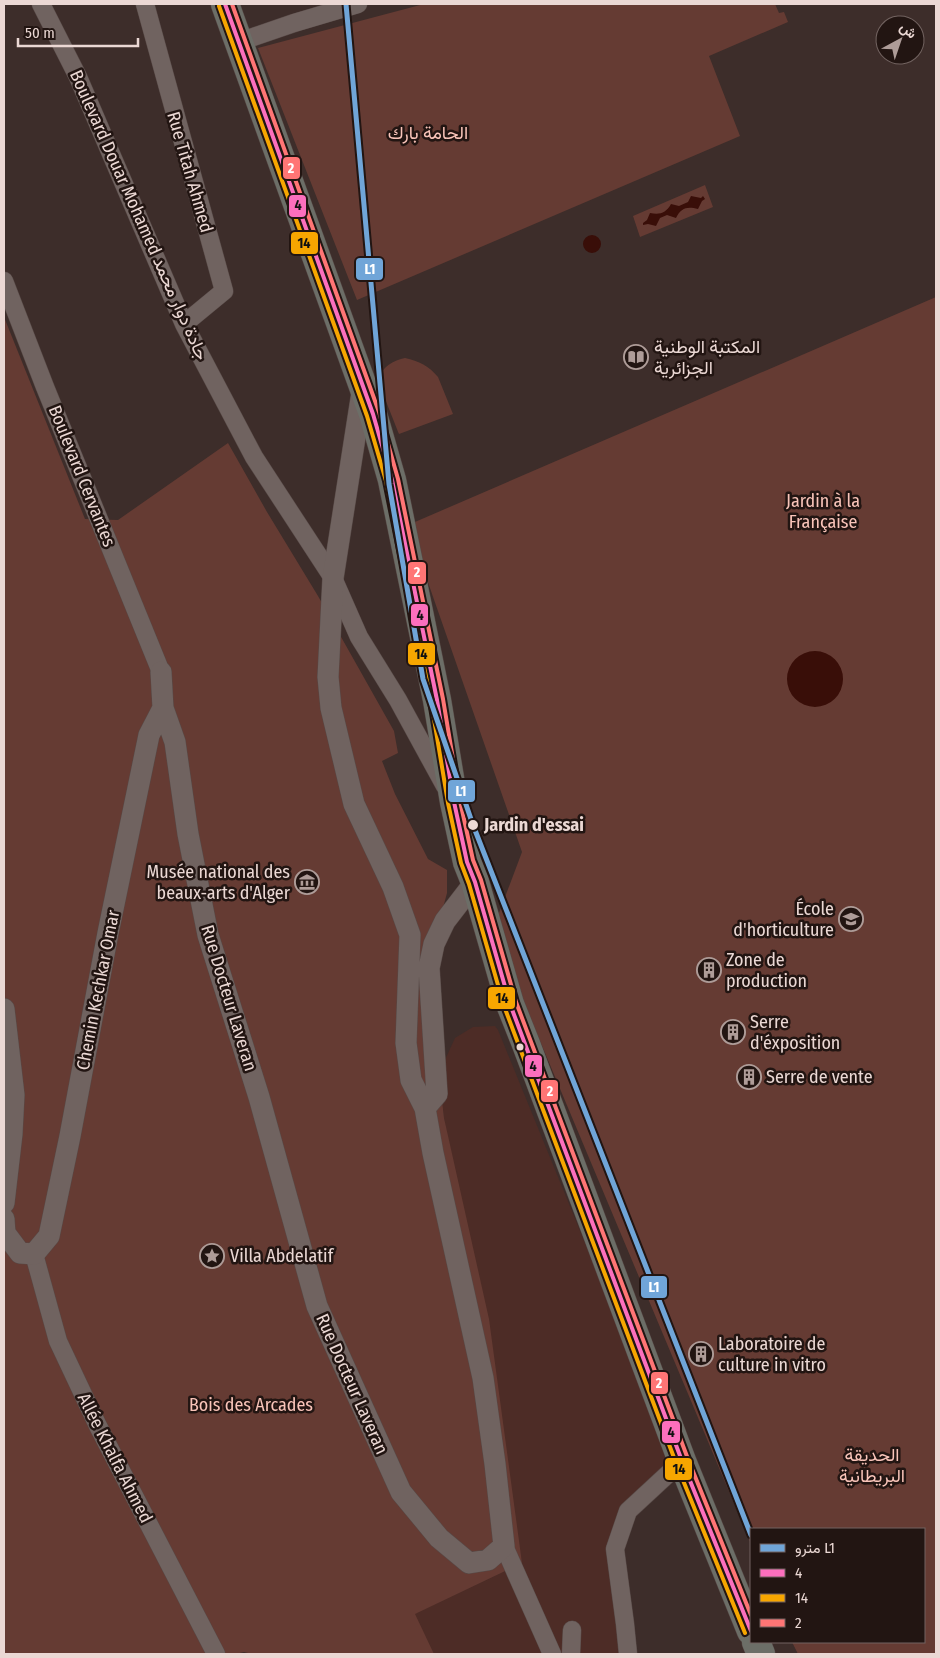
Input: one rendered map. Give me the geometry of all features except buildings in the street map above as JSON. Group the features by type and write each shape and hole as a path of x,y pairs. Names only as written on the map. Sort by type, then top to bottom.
{"main road":[{"path":"225,4 373,414 392,480 437,700 454,802 467,862 475,882 510,1004 682,1461 750,1629"}],"street":[{"name":"Boulevard Douar Mohamed جادة دوار محمد","path":"41,4 78,78 184,324 254,457 334,578 359,637 398,700 454,802"},
{"name":"Rue Titah Ahmed","path":"145,4 224,291 184,324"},
{"path":"239,42 358,4"},
{"name":"Boulevard Cervantes","path":"4,280 45,387 161,672"},
{"path":"363,386 334,578 328,677 331,708 354,804 394,887 410,935 406,1043 411,1080 425,1108 433,1153 483,1378 504,1546 552,1654"},
{"path":"161,672 163,708"},
{"name":"Chemin Kechkar Omar","path":"34,1254 49,1236 149,734 163,708"},
{"name":"Rue Docteur Laveran","path":"163,708 174,742 188,834 208,935 259,1097 317,1306 401,1492 439,1538 469,1563 488,1560 504,1546"},
{"path":"425,1108 437,1094 429,968 434,944 445,921 475,882"},
{"path":"4,1008 14,1095 12,1134 4,1203"},
{"path":"4,1219 5,1233 20,1254 34,1254"},
{"name":"Allée Khalfa Ahmed","path":"34,1254 58,1342 98,1426 216,1654"},
{"path":"628,1654 615,1548 628,1511 682,1461"},
{"path":"571,1654 572,1630"}],"shaded area":[{"path":"691,196 701,198 703,196 705,199 698,209 685,209 676,218 667,215 660,218 656,226 643,225 650,213 662,213 671,204 679,206 688,202"},
{"path":"592,235 600,240 601,244 596,252 592,253 584,248 583,244 588,236"},
{"path":"810,651 820,651 835,659 841,668 843,679 841,690 835,699 820,707 810,707 799,702 792,695 787,684 787,674 792,663 799,656"},
{"path":"495,1026 676,1466 630,1509 614,1543 625,1654 434,1654 414,1614 522,1563 444,1118 439,1073 455,1038 473,1027"}],"green space":[{"name":"الحامة بارك","path":"424,4 775,4 779,13 784,12 788,22 709,56 740,136 357,300 258,48"},
{"path":"705,185 713,207 640,237 633,216"},
{"path":"936,297 936,1654 798,1654 792,1643 925,1643 925,1528 750,1528 750,1542 493,929 522,852 408,525"},
{"name":"Bois des Arcades","path":"4,317 85,519 118,520 228,443 318,596 394,731 398,753 382,761 395,794 428,859 447,870 447,893 423,982 439,1073 444,1118 489,1319 522,1563 415,1614 434,1654 252,1654 244,1652 235,1654 4,1654"},
{"path":"405,358 423,364 438,377 453,414 399,434 383,392 380,376 388,365"}],"metro line":[{"name":"L1","path":"346,4 389,484 423,679 473,825 750,1532"}],"transit line":[{"name":"4","path":"225,4 373,414 392,480 437,700 454,802 467,862 475,882 510,1004 682,1461 750,1629"},
{"name":"2","path":"232,4 379,412 398,479 443,699 460,801 473,860 481,880 516,1002 688,1459 750,1613"},
{"name":"14","path":"219,6 367,416 386,481 431,701 448,803 461,863 469,884 504,1006 676,1463 745,1633"}],"place":[{"name":"المكتبة الوطنية الجزائرية","path":"636,357"},
{"name":"Jardin d'essai","path":"473,825"},
{"name":"Musée national des beaux-arts d'Alger","path":"307,882"},
{"name":"École d'horticulture","path":"851,919"},
{"name":"Zone de production","path":"709,970"},
{"name":"Serre d'éxposition","path":"733,1032"},
{"name":"Serre de vente","path":"749,1077"},
{"name":"Villa Abdelatif","path":"212,1256"},
{"name":"Laboratoire de culture in vitro","path":"701,1354"}],"park label":[{"name":"Jardin à la Française","path":"823,511"},
{"name":"الحديقة البريطانية","path":"872,1465"}]}
